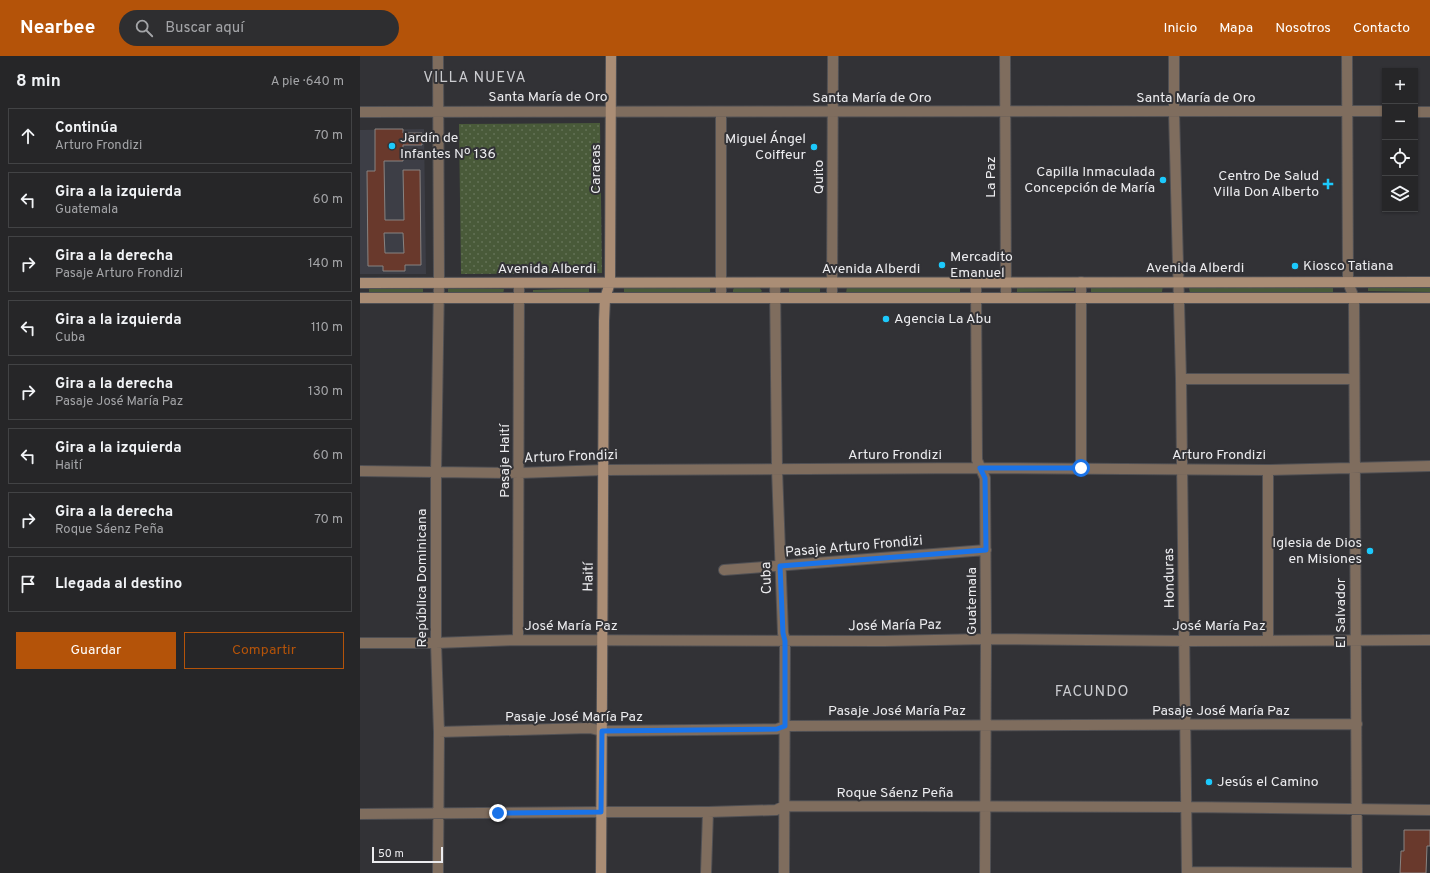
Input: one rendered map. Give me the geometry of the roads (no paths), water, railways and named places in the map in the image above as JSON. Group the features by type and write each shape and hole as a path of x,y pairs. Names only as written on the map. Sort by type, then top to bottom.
{"main road":[{"name":"Caracas","path":"610,283 611,56"},
{"name":"Avenida Alberdi","path":"360,283 1430,282"},
{"name":"Haití","path":"601,873 605,298 610,283"},
{"name":"Avenida Alberdi","path":"360,298 1430,298"}],"street":[{"name":"República Dominicana","path":"438,56 439,298 436,472 436,643 439,732 438,873"},
{"name":"Quito","path":"832,298 833,56"},
{"name":"La Paz","path":"1005,56 1004,112 1006,298"},
{"name":"Honduras","path":"1174,56 1178,298 1181,379 1185,641 1185,807 1187,872"},
{"path":"1348,56 1348,282"},
{"name":"Santa María de Oro","path":"360,112 1382,112"},
{"path":"721,112 721,298"},
{"path":"1418,112 1430,112"},
{"name":"Guatemala","path":"976,282 977,460 985,478 985,873"},
{"path":"1081,282 1081,468"},
{"name":"El Salvador","path":"1348,282 1354,298 1357,873"},
{"name":"Pasaje Haití","path":"518,640 520,283"},
{"name":"Cuba","path":"776,283 777,469 783,633 785,641 784,873"},
{"path":"1181,379 1354,379"},
{"name":"Arturo Frondizi","path":"360,471 520,473 604,470 980,468 1268,470 1430,466"},
{"path":"1268,470 1268,640"},
{"name":"Pasaje Arturo Frondizi","path":"724,570 986,550"},
{"name":"José María Paz","path":"360,643 436,643 518,640 884,642 986,639 1185,641 1430,640"},
{"name":"Pasaje José María Paz","path":"439,732 590,728 602,731 777,729 785,726 1357,724"},
{"name":"Roque Sáenz Peña","path":"360,814 708,812 776,810 784,806 1185,807 1430,810"},
{"path":"706,873 708,812"},
{"path":"1187,872 1357,873"}],"place":[{"name":"Jardín de Infantes Nº 136","path":"392,146"},
{"name":"Miguel Ángel Coiffeur","path":"814,147"},
{"name":"Capilla Inmaculada Concepción de María","path":"1163,180"},
{"name":"Centro De Salud Villa Don Alberto","path":"1328,184"},
{"name":"Mercadito Emanuel","path":"942,265"},
{"name":"Kiosco Tatiana","path":"1295,266"},
{"name":"Agencia La Abu","path":"886,319"},
{"name":"Iglesia de Dios en Misiones","path":"1370,551"},
{"name":"Jesús el Camino","path":"1209,782"}],"district":[{"name":"VILLA NUEVA","path":"475,78"},
{"name":"FACUNDO","path":"1092,692"}]}
